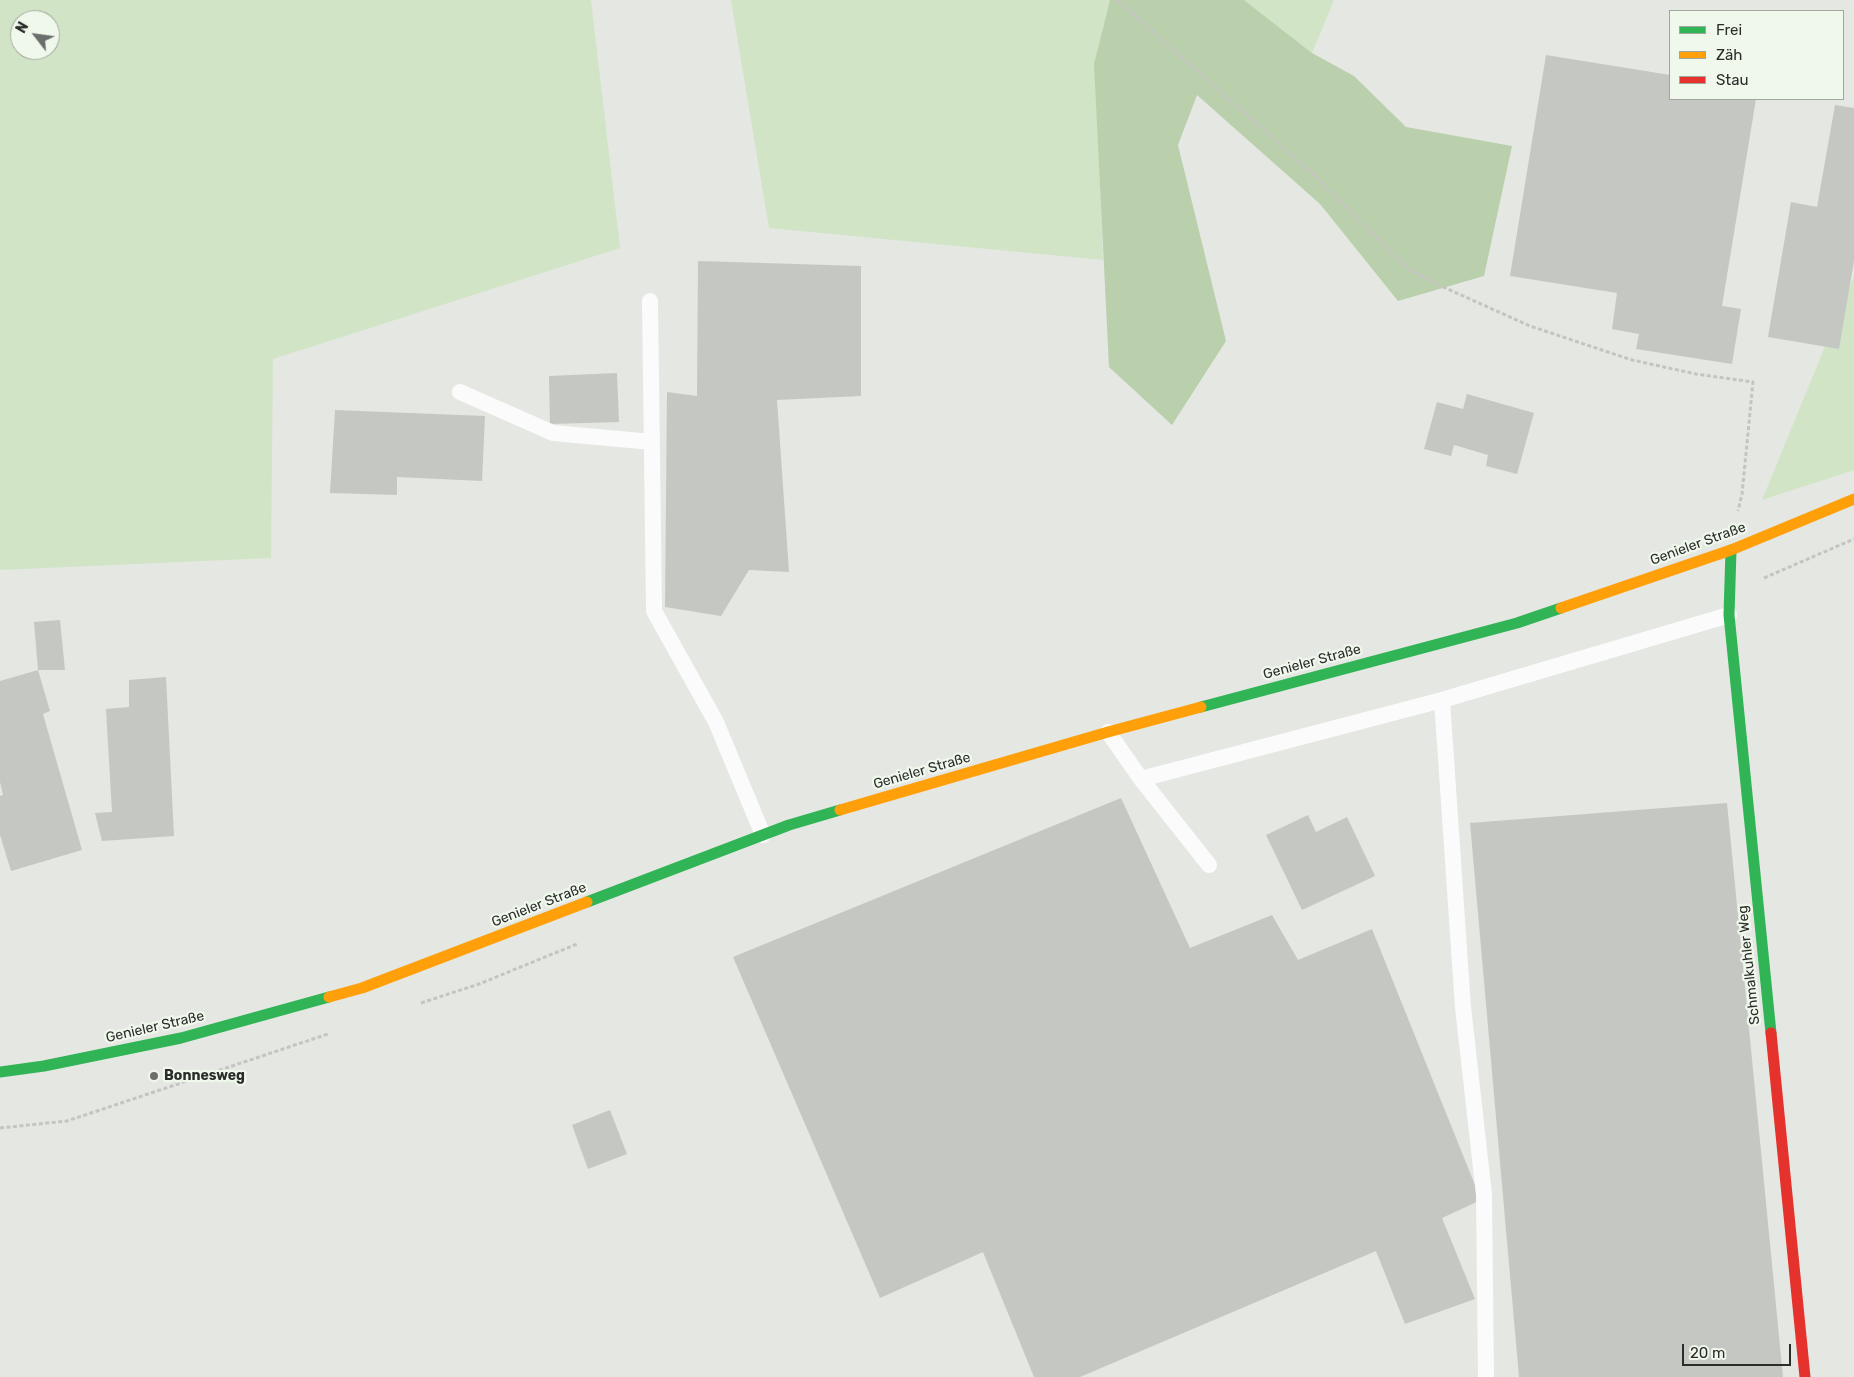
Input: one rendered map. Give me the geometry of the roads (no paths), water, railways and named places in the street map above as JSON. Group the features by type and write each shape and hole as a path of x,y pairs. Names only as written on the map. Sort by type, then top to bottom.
{"street":[{"name":"Genieler Straße","path":"0,1072 44,1066 181,1038 362,988 790,825 1108,732 1517,623 1731,550 1854,499"},
{"name":"Schmalkuhler Weg","path":"1731,550 1728,586 1729,615 1805,1377"}],"lane":[{"path":"650,301 654,611 716,722 763,835"},
{"path":"460,392 554,433 652,442"},
{"path":"1141,779 1442,700 1729,615"},
{"path":"1442,700 1463,1007 1484,1195 1486,1377"},
{"path":"1108,732 1141,779 1209,865"}],"place":[{"name":"Bonnesweg","path":"154,1076"}]}
